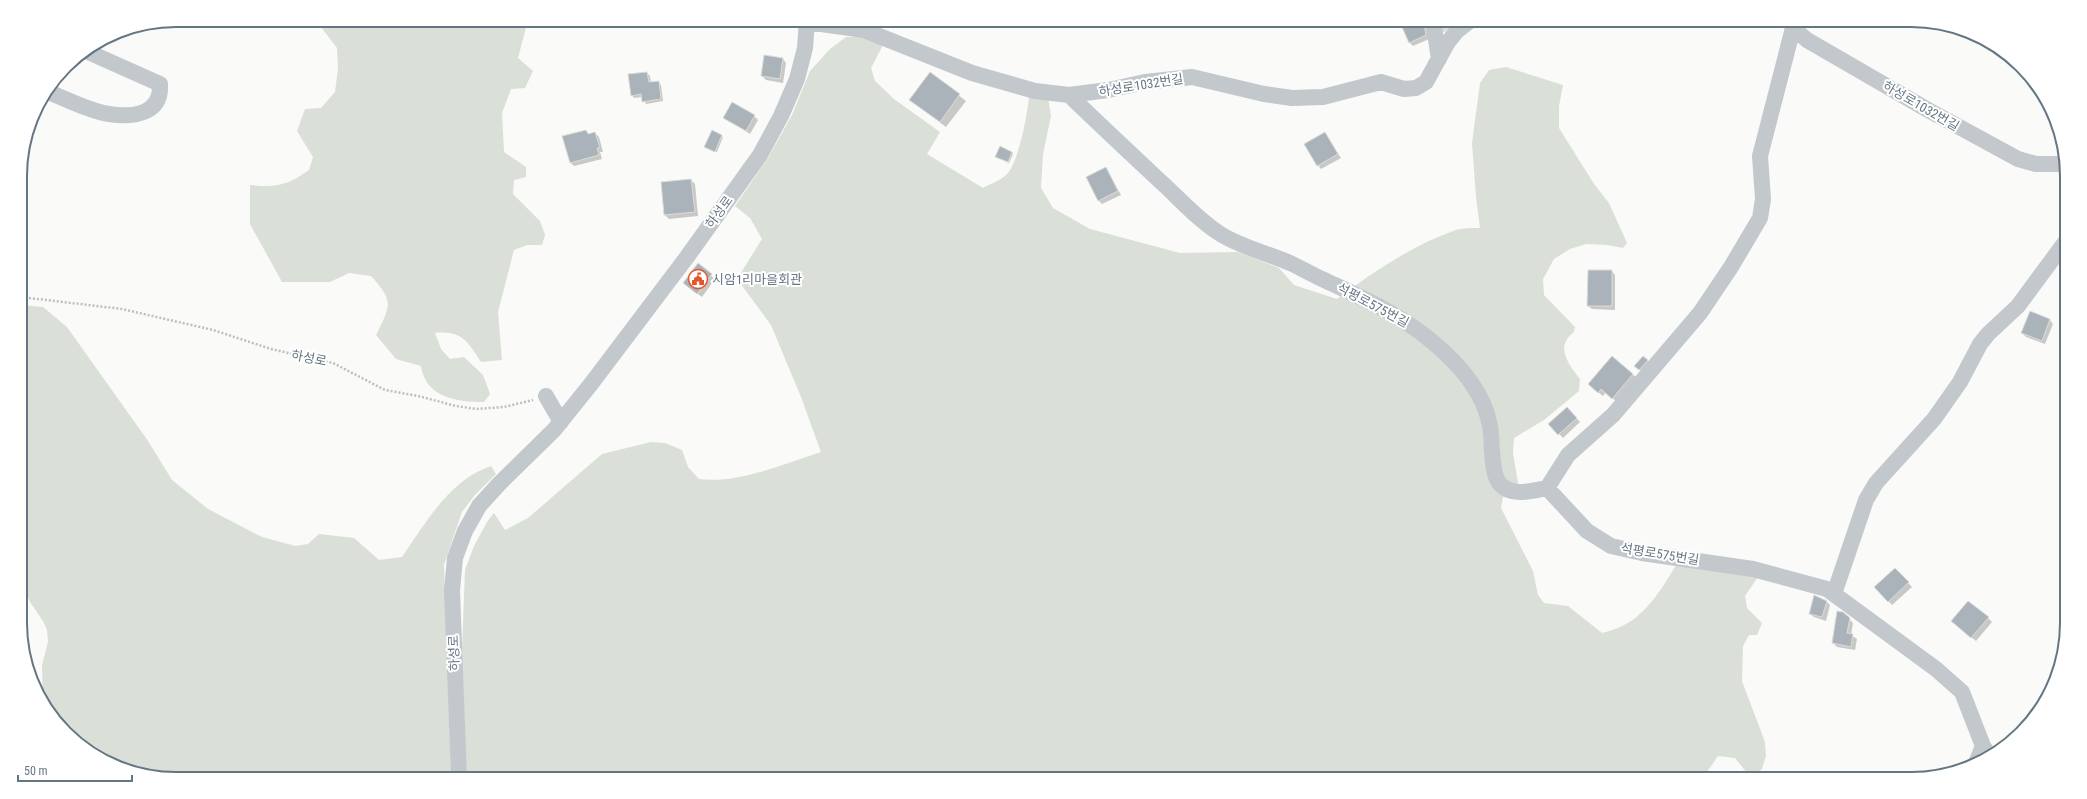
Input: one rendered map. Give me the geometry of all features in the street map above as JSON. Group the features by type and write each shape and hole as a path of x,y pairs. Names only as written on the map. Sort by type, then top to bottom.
{"street":[{"name":"하성로","path":"459,772 452,590 455,558 465,531 479,506 561,422 687,257 760,155 781,116 797,79 805,48 807,27"},
{"name":"하성로1032번길","path":"845,27 864,30 978,75 1013,86 1069,95 1108,90 1145,82 1192,77 1264,94 1292,98 1323,97 1382,82 1404,88 1416,88 1426,82 1448,42 1462,27"},
{"path":"1434,27 1439,59"},
{"path":"1547,488 1568,455 1613,415 1700,313 1731,267 1760,218 1763,199 1760,156 1790,27"},
{"name":"하성로1032번길","path":"1794,27 1807,40 2018,159 2036,164 2060,164"},
{"path":"52,93 108,114 134,114 147,111 156,104 160,94 160,84 91,53"},
{"name":"석평로575번길","path":"1069,95 1180,200 1221,234 1239,244 1290,263 1381,307 1412,325 1432,341 1458,367 1475,389 1486,410 1499,483 1507,490 1521,492 1547,488 1587,531 1611,546 1642,553 1753,569 1827,589 1936,669 1962,692 1986,751"},
{"path":"1834,594 1866,500 1876,483 1934,418 1960,382 1980,344 1988,334 2018,306 2060,249"},
{"path":"546,396 561,422"}],"path":[{"name":"하성로","path":"27,299 122,309 213,330 270,349 333,363 385,390 424,397 456,406 476,409 504,407 546,396"}],"shaded area":[{"path":"321,27 526,27 518,58 533,71 525,88 511,89 502,113 504,152 526,167 526,177 514,180 513,194 540,221 545,235 542,245 527,245 514,250 498,312 502,360 481,362 468,343 463,339 452,333 435,333 441,349 450,359 464,357 483,375 490,394 484,402 463,401 444,396 429,385 424,377 421,366 396,359 376,335 385,317 388,304 384,292 371,276 349,273 330,282 282,282 250,224 250,185 275,186 295,179 309,170 313,157 297,131 305,109 321,108 335,92 338,69 337,48"},
{"path":"1440,27 1451,27 1445,32 1441,31"},
{"path":"846,37 863,37 884,43 871,68 875,81 894,99 940,132 927,154 983,188 1005,176 1010,171 1022,139 1029,96 1048,97 1051,116 1043,154 1041,188 1053,208 1090,229 1180,253 1238,252 1279,268 1294,285 1337,299 1379,269 1424,243 1456,230 1465,228 1480,228 1472,143 1480,83 1489,70 1506,67 1563,85 1559,106 1559,128 1594,184 1609,203 1627,243 1623,248 1607,245 1586,244 1570,249 1554,259 1543,279 1544,295 1575,327 1574,332 1565,344 1564,350 1565,356 1580,379 1579,391 1544,420 1514,438 1513,453 1518,483 1503,497 1501,508 1533,571 1538,595 1544,603 1568,606 1602,633 1627,624 1646,608 1662,588 1676,565 1758,577 1745,596 1747,608 1762,623 1757,635 1749,635 1743,646 1742,681 1765,742 1766,756 1762,769 1758,772 1746,772 1735,758 1718,756 1707,772 466,772 462,649 465,570 474,546 487,522 494,513 505,530 528,518 602,454 651,442 665,443 682,450 688,467 699,479 714,480 729,479 761,472 821,452 801,397 771,325 737,279 762,239 750,218 735,206 768,158 792,115 810,71 830,49"},
{"path":"27,306 43,307 67,327 148,441 172,480 208,509 262,537 295,546 308,544 319,534 354,538 379,560 402,557 429,517 463,481 476,472 491,466 496,474 475,495 462,512 444,565 451,772 166,772 137,767 119,761 93,747 78,735 58,714 47,698 43,690 42,665 48,642 47,630 43,621 30,602 27,594"}],"building":[{"path":"1402,27 1424,27 1426,35 1409,43"},
{"path":"764,55 783,58 780,79 761,76"},
{"path":"647,72 649,82 659,81 661,99 642,102 641,94 631,96 628,74"},
{"path":"930,72 960,94 940,122 909,100"},
{"path":"732,102 755,115 746,131 723,118"},
{"path":"586,130 588,134 595,132 600,148 597,148 599,155 570,163 562,136"},
{"path":"712,130 722,135 715,152 704,147"},
{"path":"1325,132 1338,154 1317,166 1304,144"},
{"path":"1000,146 1012,152 1008,162 995,157"},
{"path":"1106,167 1118,191 1098,201 1086,177"},
{"path":"691,179 695,212 664,215 661,182"},
{"name":"시암1리마을회관","path":"698,263 712,274 697,294 683,283"},
{"path":"1588,270 1612,270 1612,306 1587,306"},
{"path":"2030,311 2050,319 2042,341 2021,333"},
{"path":"1612,356 1633,374 1612,399 1601,389 1598,393 1588,384"},
{"path":"1643,356 1648,360 1639,370 1634,366"},
{"path":"1567,407 1577,418 1558,435 1548,424"},
{"path":"1895,568 1909,582 1888,602 1874,587"},
{"path":"1814,595 1827,601 1822,617 1809,614"},
{"path":"1968,601 1989,617 1971,638 1951,621"},
{"path":"1837,611 1843,612 1850,618 1847,633 1853,634 1851,647 1832,643"}],"place":[{"name":"시암1리마을회관","path":"698,279"}]}
